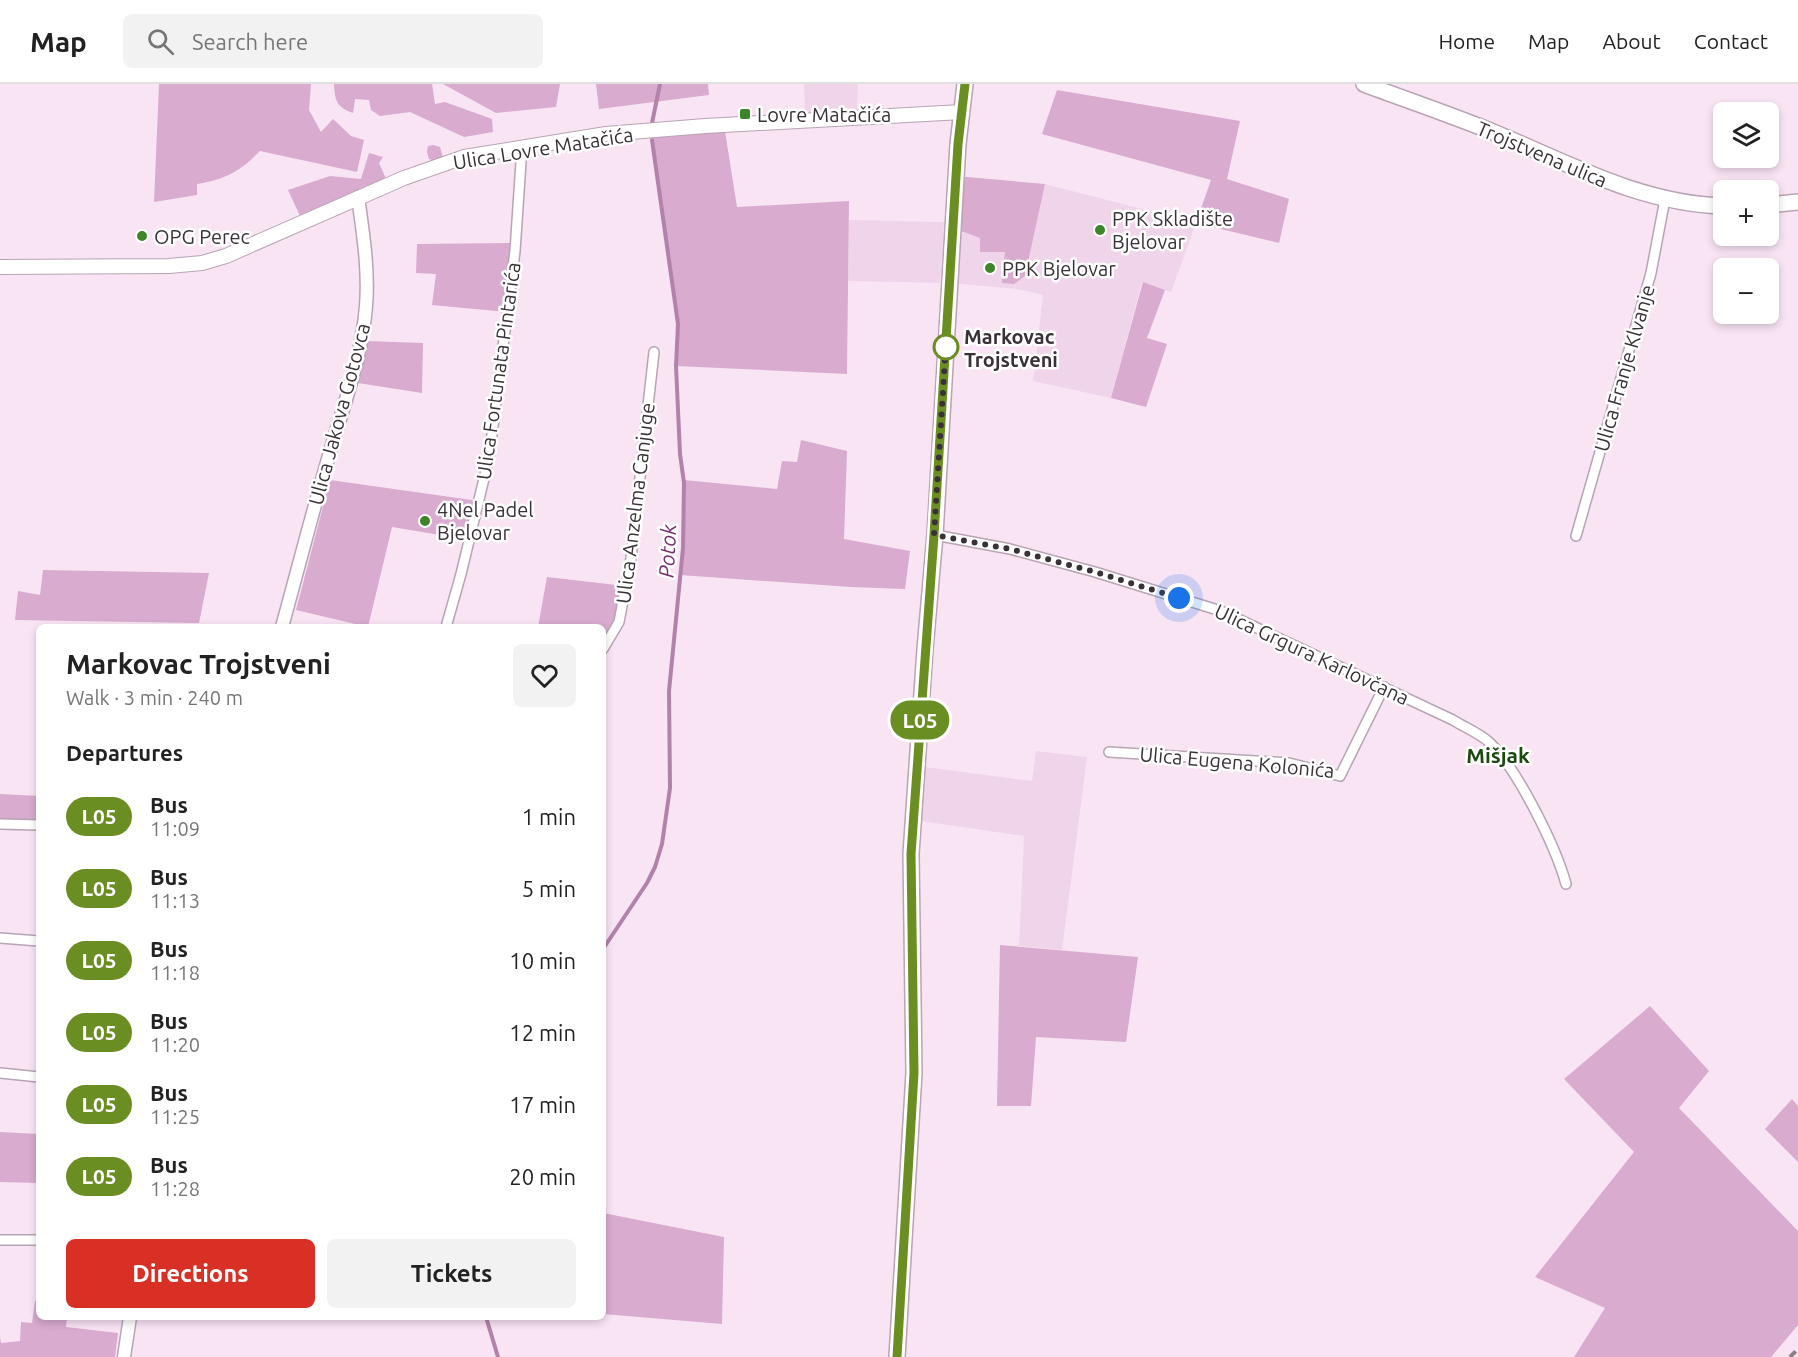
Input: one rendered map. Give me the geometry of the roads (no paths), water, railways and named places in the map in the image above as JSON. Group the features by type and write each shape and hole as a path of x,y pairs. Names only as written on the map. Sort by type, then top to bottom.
{"main road":[{"path":"897,1357 914,1073 911,854 965,84"},
{"name":"Trojstvena ulica","path":"1365,84 1492,132 1612,183 1665,199 1713,205"},
{"name":"Ulica Lovre Matačića","path":"0,267 170,266 202,263 226,256 404,178 464,157 522,147 606,134 693,127 962,112"},
{"path":"1779,205 1798,202"}],"street":[{"name":"Ulica Fortunata Pintarića","path":"447,624 489,458 515,251 522,147"},
{"name":"Ulica Jakova Gotovca","path":"283,624 363,332 366,305 366,258 358,197"},
{"name":"Ulica Franje Klvanje","path":"1576,536 1651,273 1665,199"},
{"name":"Ulica Anzelma Canjuge","path":"606,644 619,622 631,558 654,352"},
{"name":"Ulica Grgura Karlovčana","path":"934,535 1010,549 1221,610 1453,720 1488,742 1512,772 1562,867 1566,884"},
{"name":"Ulica Eugena Kolonića","path":"1109,752 1289,763 1340,776 1384,687"},
{"path":"0,824 36,825"},
{"path":"0,938 36,941"},
{"path":"0,1073 36,1077"},
{"path":"0,1240 36,1240"},
{"path":"124,1357 130,1320"}],"waterway":[{"path":"652,123 660,84"},
{"name":"Potok","path":"606,944 655,867 662,844 670,788 669,691 683,548 684,483 680,454 676,366 678,324 652,140"},
{"name":"Potok","path":"487,1320 498,1357"}],"railway":[{"path":"1790,1357 1798,1349"}],"place":[{"name":"Lovre Matačića","path":"745,114"},
{"name":"PPK Skladište Bjelovar","path":"1100,230"},
{"name":"OPG Perec","path":"142,236"},
{"name":"PPK Bjelovar","path":"990,268"},
{"name":"Markovac Trojstveni","path":"946,347"},
{"name":"4Nel Padel Bjelovar","path":"425,521"}],"district":[{"name":"Mišjak","path":"1498,755"}]}
